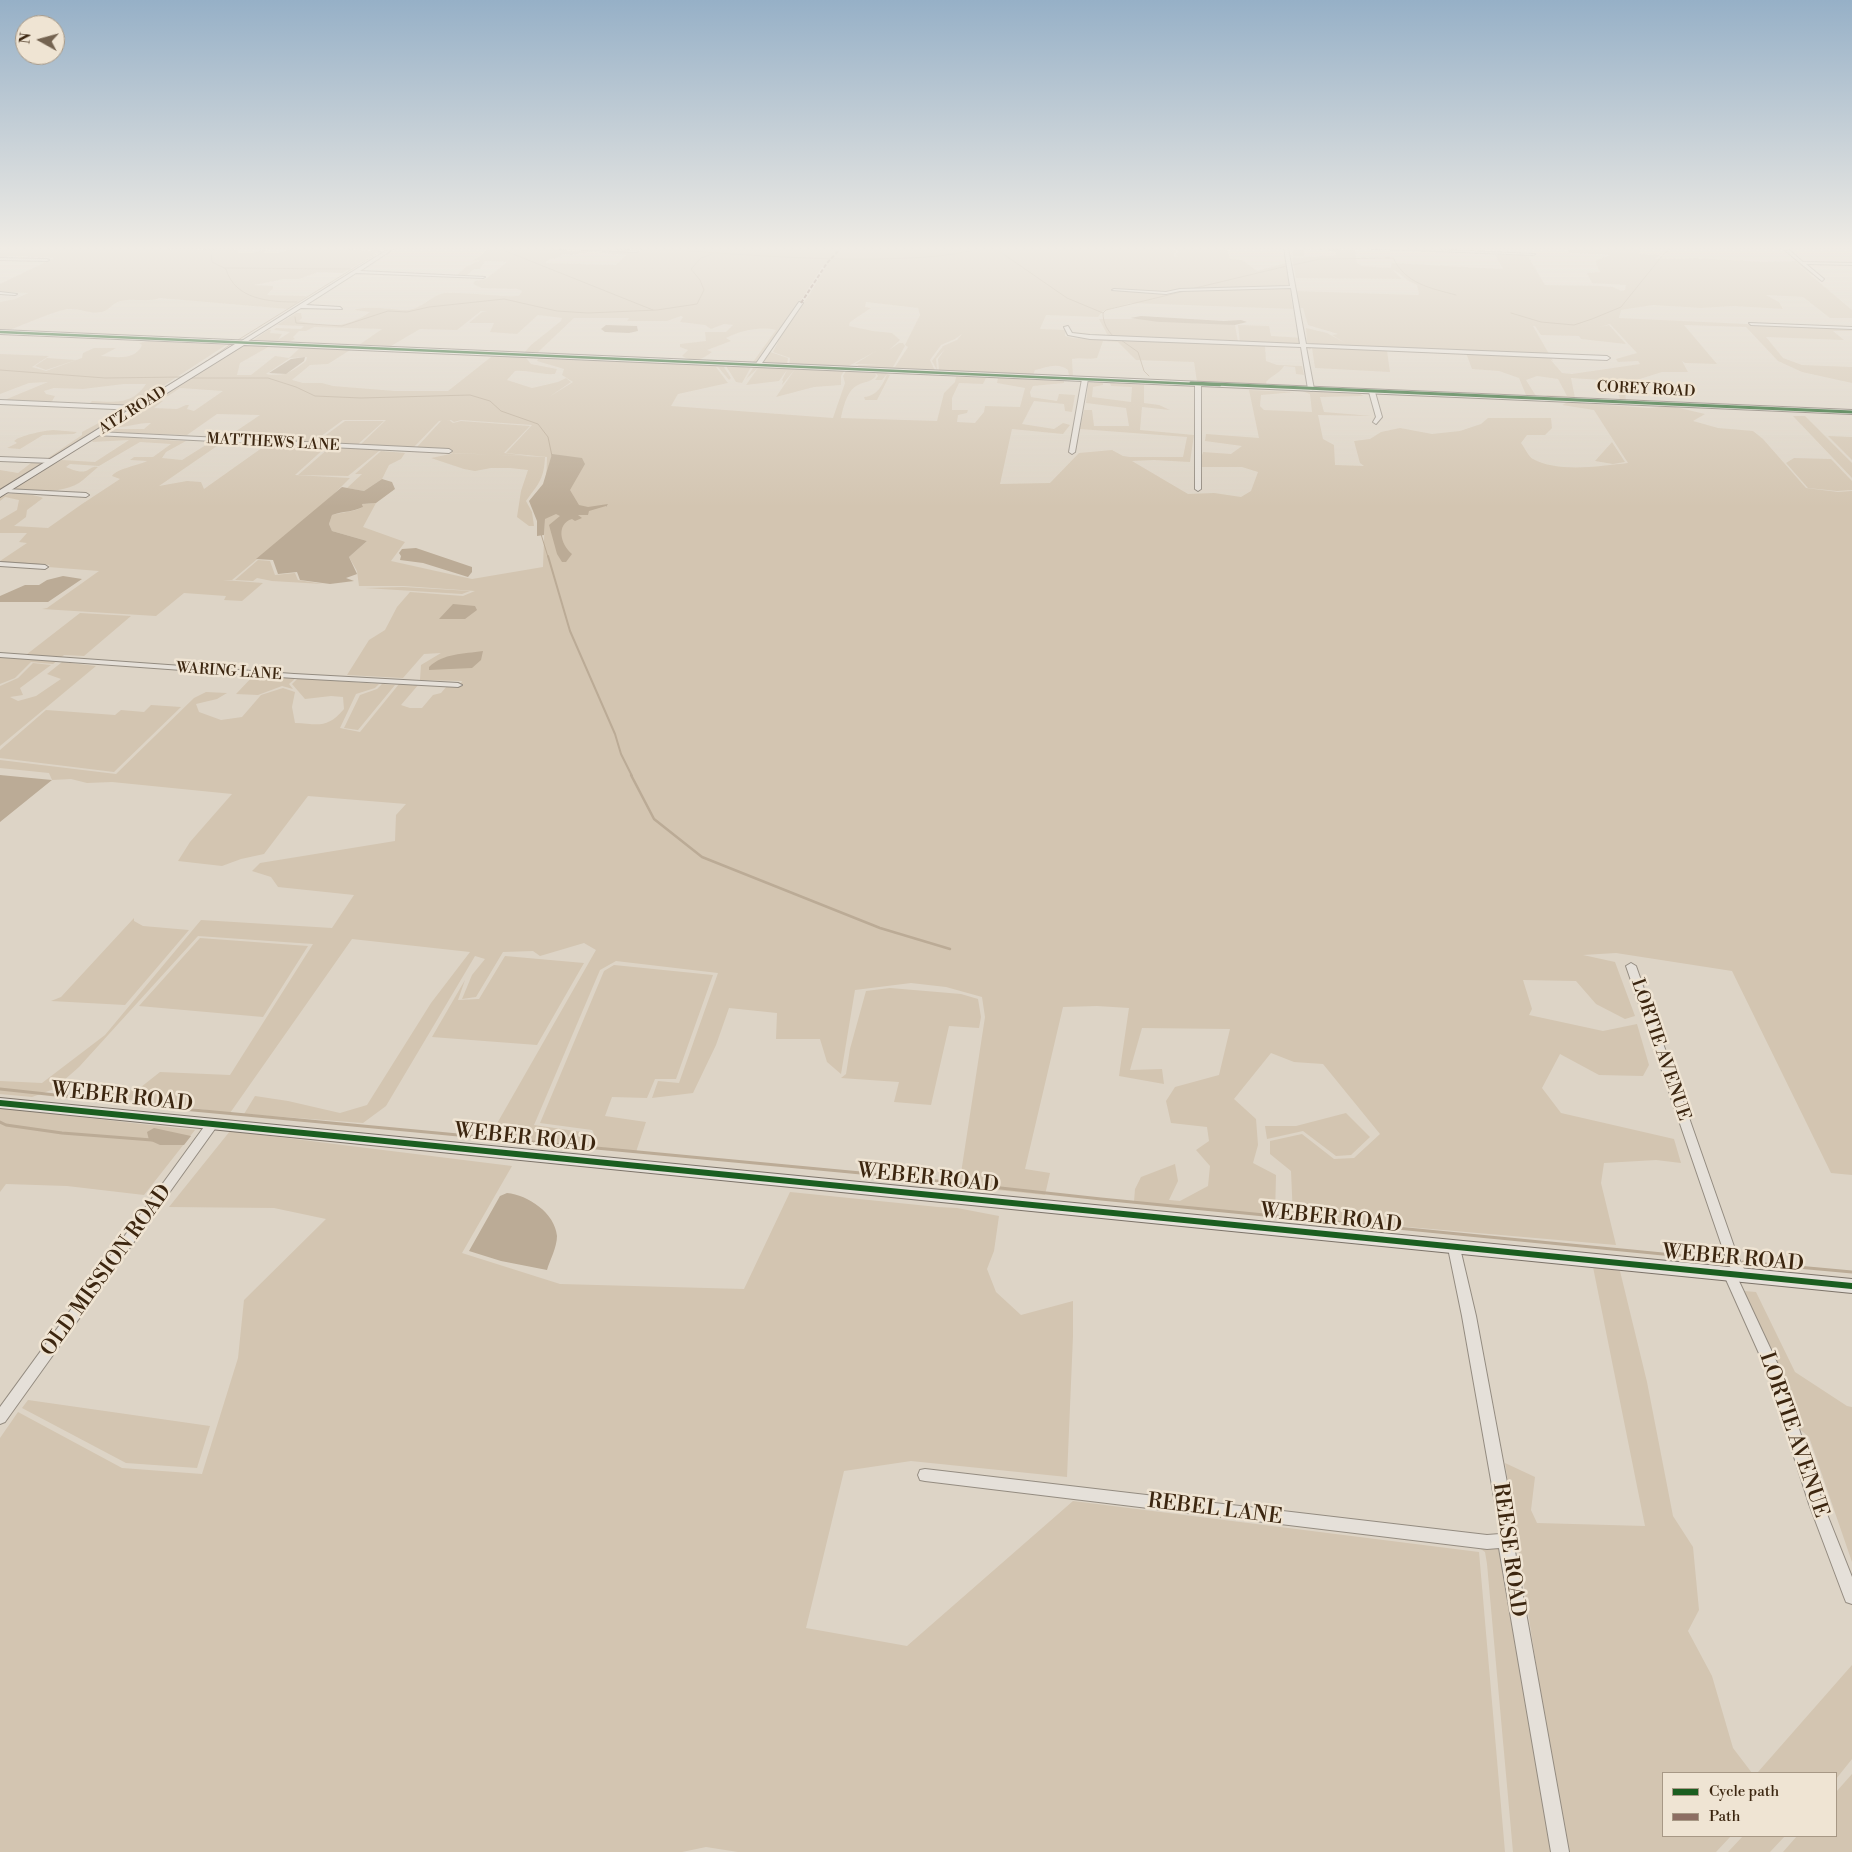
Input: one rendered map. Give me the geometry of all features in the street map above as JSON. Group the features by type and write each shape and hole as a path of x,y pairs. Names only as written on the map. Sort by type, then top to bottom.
{"street":[{"name":"COREY ROAD","path":"59,334 1852,412"},
{"name":"ATZ ROAD","path":"2,493 254,334"},
{"path":"758,365 779,334"},
{"path":"1073,334 1090,337 1608,358"},
{"path":"1302,334 1311,389"},
{"path":"1072,452 1085,379"},
{"path":"1198,384 1198,490"},
{"path":"1372,392 1379,417 1376,422"},
{"path":"0,402 137,408"},
{"name":"MATTHEWS LANE","path":"97,434 448,451"},
{"path":"0,459 52,461"},
{"path":"2,493 86,495"},
{"path":"0,564 45,567"},
{"name":"WARING LANE","path":"0,655 294,676 458,684"},
{"name":"LORTIE AVENUE","path":"1631,966 1731,1255 1736,1275 1773,1369 1816,1504 1852,1598"},
{"name":"WEBER ROAD","path":"0,1103 1852,1286"},
{"name":"OLD MISSION ROAD","path":"0,1418 213,1123"},
{"name":"REESE ROAD","path":"1454,1248 1469,1316 1508,1531 1505,1540 1560,1852"},
{"name":"REBEL LANE","path":"925,1475 1487,1542 1505,1540"}],"shaded area":[{"path":"262,334 282,334 278,340 286,334 296,334 293,337 295,339 286,343 251,342"},
{"path":"374,334 411,334 391,346 359,345"},
{"path":"544,334 557,334 536,354 474,352 525,352"},
{"path":"705,334 734,334 726,338 731,341 707,350 712,352 698,360 682,356 688,350 680,347 680,344 706,341"},
{"path":"773,334 778,334 757,364 743,362 753,362"},
{"path":"781,334 894,334 900,340 889,350 899,343 903,343 905,346 893,367 895,367 908,347 905,345 910,334 961,334 941,345 930,360 935,371 933,372 859,368 858,365 881,364 855,364 876,351 847,367 789,365 790,358 773,352"},
{"path":"962,334 1065,334 1065,336 1073,338 1113,340 1107,334 1237,334 1238,342 1240,342 1239,334 1271,334 1271,336 1304,338 1305,345 1307,345 1306,334 1330,334 1345,343 1332,335 1538,334 1553,361 1550,359 1562,373 1572,374 1640,364 1638,361 1618,362 1616,359 1637,353 1620,334 1692,334 1717,364 1685,363 1682,361 1688,372 1662,372 1624,384 1626,400 1620,400 1615,381 1571,378 1575,398 1548,397 1546,395 1567,396 1558,379 1537,376 1526,380 1536,396 1526,395 1519,378 1499,371 1472,369 1466,353 1387,351 1390,372 1315,368 1312,348 1309,350 1308,346 1261,344 1265,346 1266,361 1277,365 1302,366 1304,375 1296,374 1295,367 1284,366 1266,382 1267,385 1197,382 1194,362 1136,360 1118,342 1103,341 1097,358 1072,359 1073,377 1069,376 1068,370 1060,366 1035,370 1033,375 939,371 938,359 945,349 936,359 937,370 932,361 943,346 957,340"},
{"path":"1617,334 1626,344 1581,339 1579,336 1541,335"},
{"path":"1753,334 1837,334 1844,340 1766,337 1783,358 1802,365 1852,367 1852,383 1802,372 1778,361"},
{"path":"148,341 226,345 131,407 88,405 92,401 116,402 129,399 141,391 146,384 124,384 83,389 54,388 44,391 46,394 55,396 51,403 2,401 48,382 29,383 0,394 0,354 49,356 32,367 46,371 82,358 83,353 94,348 116,348 101,356 130,356 139,350 142,345 139,343"},
{"path":"245,345 270,346 240,363 237,375 251,375 275,356 289,358 301,347 350,350 328,364 310,365 292,380 303,383 322,383 333,386 395,391 448,391 491,357 526,358 531,364 557,369 555,374 515,371 507,380 532,388 558,382 566,378 571,382 549,397 573,382 562,375 564,369 537,361 538,359 890,371 882,380 875,380 878,376 875,372 876,376 870,381 854,387 846,400 841,418 937,421 944,393 955,382 956,377 986,378 983,384 959,383 952,398 952,410 968,410 967,413 958,415 957,422 975,423 984,412 985,406 1020,407 1025,388 997,383 998,378 1064,381 1064,383 1033,386 1030,392 1031,397 1057,401 1059,394 1075,395 1072,412 1065,411 1064,404 1034,401 1022,424 1054,429 1063,423 1070,425 1063,434 1012,429 1000,484 1050,483 1079,453 1112,450 1123,456 1130,457 1183,457 1187,437 1080,429 1084,410 1092,410 1094,426 1129,426 1126,408 1086,403 1088,383 1103,383 1103,385 1093,387 1092,397 1131,402 1132,387 1111,386 1110,383 1144,385 1144,403 1159,405 1170,410 1142,407 1140,430 1194,435 1190,462 1132,461 1188,494 1214,493 1241,497 1251,491 1258,472 1242,467 1198,467 1203,452 1231,454 1242,446 1205,441 1206,434 1259,438 1249,390 1295,392 1261,395 1260,406 1264,410 1312,412 1310,394 1302,391 1360,394 1364,396 1320,397 1324,412 1372,416 1318,415 1323,439 1334,445 1335,465 1364,466 1360,463 1354,441 1370,439 1381,432 1400,428 1432,434 1460,431 1481,424 1488,418 1551,418 1552,428 1545,435 1527,435 1521,443 1531,458 1543,463 1555,466 1580,467 1628,463 1594,410 1562,405 1568,402 1649,408 1671,406 1705,414 1693,421 1718,428 1753,431 1763,439 1806,488 1838,492 1852,491 1852,1175 1831,1173 1732,971 1616,953 1583,955 1615,962 1635,1016 1625,1019 1596,1004 1576,981 1523,980 1532,1009 1529,1015 1603,1031 1637,1024 1649,1065 1643,1076 1599,1075 1560,1054 1542,1088 1561,1113 1674,1139 1681,1163 1656,1160 1604,1163 1601,1183 1616,1245 1293,1217 1291,1171 1270,1154 1270,1141 1302,1134 1334,1159 1354,1158 1380,1134 1323,1064 1294,1062 1271,1053 1234,1099 1256,1119 1258,1145 1253,1163 1276,1175 1275,1216 1134,1202 1135,1189 1141,1177 1175,1164 1178,1181 1169,1200 1180,1201 1208,1186 1210,1166 1196,1150 1209,1141 1207,1127 1171,1123 1166,1101 1175,1087 1219,1075 1230,1029 1142,1028 1130,1070 1162,1069 1164,1084 1119,1076 1129,1008 1097,1006 1063,1007 1025,1169 1050,1173 1045,1195 959,1186 985,1017 982,997 946,987 911,983 855,990 841,1074 827,1062 820,1039 776,1039 777,1013 729,1008 716,1045 693,1093 652,1098 658,1081 679,1083 718,973 616,961 600,970 534,1125 589,1133 584,1150 490,1141 491,1134 596,950 584,943 540,956 533,951 503,952 476,997 462,999 472,975 485,959 475,956 386,1106 363,1123 244,1114 255,1096 288,1101 340,1113 367,1105 431,1003 470,952 352,939 230,1113 93,1095 103,1082 136,1091 160,1072 230,1075 313,944 198,936 79,1067 54,1089 32,1097 0,1094 0,1081 42,1083 105,1035 201,920 332,928 354,895 278,887 271,877 252,871 260,863 395,841 396,815 406,804 308,796 264,854 241,859 222,866 178,861 190,842 232,794 112,782 87,783 71,779 52,780 49,773 0,768 0,760 116,774 194,698 206,692 227,693 217,699 196,704 199,712 221,720 242,717 261,695 283,688 295,692 292,707 295,723 322,724 333,720 344,709 343,697 331,696 305,699 292,684 298,678 379,684 375,688 356,694 340,728 360,732 399,684 419,684 401,705 410,708 422,708 433,695 441,693 447,686 460,686 462,681 420,680 421,665 441,653 424,654 403,678 347,675 369,640 385,630 397,607 410,592 463,596 475,591 404,586 359,586 357,571 349,557 367,541 332,531 329,524 332,515 359,509 363,507 362,504 376,503 363,527 405,542 391,561 472,579 543,567 547,457 506,453 532,425 461,420 454,422 451,420 439,421 414,447 358,447 386,420 343,420 312,443 226,438 260,415 217,414 187,435 103,432 107,429 144,429 151,423 111,427 157,399 163,401 154,408 177,409 189,405 187,409 194,411 223,391 180,388 168,396 158,398","holes":["307,357 306,361 288,373 279,375 266,374 290,358","726,366 736,382 742,383 751,367 753,368 746,379 758,368 746,385 779,381 787,370 782,380 782,385 795,369 776,397 814,387 841,385 841,376 844,371 846,371 843,376 845,383 833,418 671,406 678,394 728,383 716,367 729,380 731,378 724,367"]},
{"path":"770,352 788,358 787,365 761,364"},
{"path":"305,357 304,361 286,374 269,373 291,359"},
{"path":"47,358 76,360 46,370 35,366"},
{"path":"887,374 890,375 877,400 865,400 864,397 873,395 879,389"},
{"path":"123,410 127,411 51,458 48,458 82,435 82,432"},
{"path":"1793,416 1805,416 1852,463 1852,478"},
{"path":"345,421 384,421 356,446 416,448 441,421 530,426 504,453 529,456 447,453 387,448 379,451 348,476 298,475 329,448 226,442 230,439 315,443"},
{"path":"53,430 77,432 74,434 43,435 20,449 7,448 17,443 14,441 22,437"},
{"path":"100,436 186,441 166,452 162,458 182,460 209,443 220,444 159,486 187,481 201,482 204,489 266,445 325,448 295,475 350,478 328,500 232,580 223,580 263,583 242,601 224,600 226,596 184,593 156,616 42,609 47,608 99,571 0,561 27,543 19,542 27,533 0,533 0,520 17,510 19,500 5,497 0,501 0,497 10,494 22,494 43,498 27,510 26,517 14,526 48,528 120,479 112,476 115,473 147,461 130,460 134,457 153,457 171,444 140,442 99,466 70,464 66,467 80,472 98,467 83,480 68,488 39,492 13,489 45,468 62,460 95,462 129,440 92,442"},
{"path":"1828,436 1852,437 1852,460"},
{"path":"1612,442 1625,462 1613,464 1595,461"},
{"path":"381,451 405,453 401,459 389,465 382,479 364,491 347,488 362,474 355,474"},
{"path":"455,453 545,457 542,477 526,501 532,512 534,526 529,526 517,517 521,491 528,470 491,468 475,471 431,458"},
{"path":"552,454 582,458 585,464 570,490 579,505 588,507 608,504 606,507 589,511 588,515 578,515 582,518 575,521 572,519 564,525 562,530 563,540 572,554 566,562 562,562 557,554 549,525 560,516 556,514 545,519 544,535 537,536 537,521 529,501 543,484"},
{"path":"1794,458 1831,459 1852,481 1852,490 1837,491 1808,488 1786,463"},
{"path":"31,463 42,463 0,490 0,470 18,473"},
{"path":"382,479 392,482 395,489 376,503 362,504 363,507 359,509 332,515 329,524 332,531 367,541 349,557 357,574 346,578 354,581 330,584 300,580 297,572 278,574 273,560 256,559 342,487 364,491"},
{"path":"416,548 472,567 472,572 468,577 423,563 400,560 401,556 399,553 402,549"},
{"path":"258,560 270,561 275,575 295,573 298,580 323,584 272,581 257,578 253,581 235,580"},
{"path":"63,576 82,579 48,602 0,602 0,596 25,585 39,585 47,580"},
{"path":"403,587 470,591 462,594 365,588"},
{"path":"453,604 475,606 477,610 465,619 439,619"},
{"path":"80,613 131,616 84,656 64,655 53,664 31,662 15,678 0,684 0,657 22,658"},
{"path":"483,651 481,660 472,668 429,670 429,667 441,659"},
{"path":"62,662 96,666 0,746 0,686 18,678 33,663 51,665 20,688 23,695 10,697 18,701 36,696 61,679 47,674"},
{"path":"255,674 297,677 289,684 293,689 282,686 258,695 236,694"},
{"path":"382,684 395,685 358,730 344,728 360,695 377,689"},
{"path":"151,705 181,707 114,772 0,758 0,750 46,710 115,715 121,710 144,712"},
{"path":"0,775 52,780 0,822"},
{"path":"134,918 134,921 143,926 189,930 125,1005 51,1001 61,997"},
{"path":"200,938 308,946 263,1017 139,1006"},
{"path":"505,956 584,963 537,1045 432,1037 465,980 458,1000 479,999"},
{"path":"614,965 713,975 676,1079 655,1079 647,1098 612,1097 605,1116 646,1122 636,1152 590,1146 594,1134 592,1130 540,1123 604,971"},
{"path":"890,988 961,994 978,999 981,1017 979,1028 949,1026 931,1105 894,1102 899,1082 841,1078 846,1074 850,1049 866,991"},
{"path":"0,1108 195,1130 144,1195 67,1186 6,1184 0,1192"},
{"path":"1346,1113 1370,1137 1351,1155 1336,1156 1303,1131 1267,1139 1265,1126 1296,1126"},
{"path":"154,1128 191,1136 184,1145 160,1145 149,1140 147,1132"},
{"path":"230,1131 512,1166 462,1253 560,1284 744,1289 790,1192 957,1208 999,1216 994,1251 987,1269 996,1292 1021,1315 1073,1301 1067,1477 911,1461 844,1471 806,1628 907,1646 1073,1501 1479,1552 1505,1852 738,1852 706,1847 682,1852 0,1852 0,1438 18,1412 122,1468 202,1474 238,1358 244,1300 326,1219 274,1208 169,1207"},
{"path":"507,1193 532,1201 551,1220 555,1228 557,1240 547,1270 501,1261 469,1251 500,1196"},
{"path":"1593,1267 1620,1271 1647,1382 1673,1516 1693,1547 1699,1610 1688,1631 1712,1676 1733,1748 1751,1772 1662,1772 1662,1837 1730,1837 1716,1852 1565,1852 1505,1463 1535,1477 1531,1510 1537,1523 1645,1526"},
{"path":"1744,1291 1756,1292 1795,1372 1847,1406 1852,1407 1852,1562 1809,1437 1797,1427 1783,1382"},
{"path":"28,1400 210,1426 197,1468 126,1463 22,1408"},
{"path":"1509,1531 1557,1852 1513,1852 1487,1564 1485,1552 1478,1547 1486,1537"},
{"path":"1852,1665 1852,1759 1837,1778 1837,1772 1758,1772"},
{"path":"1852,1774 1852,1852 1783,1852 1796,1837 1837,1837 1837,1791"},
{"path":"1742,1837 1784,1837 1770,1852 1728,1852"}],"waterway":[{"path":"238,340 247,334"},
{"path":"1121,340 1138,352 1144,371 1149,376"},
{"path":"196,342 231,344 204,363"},
{"path":"181,377 199,366"},
{"path":"0,370 105,378 181,377"},
{"path":"135,406 181,377"},
{"path":"190,378 268,378 296,387 315,396 361,398 470,395 490,401 501,411 538,424 548,437 552,456"},
{"path":"52,458 128,410"},
{"path":"31,471 44,463"},
{"path":"541,534 548,557"},
{"path":"548,556 570,631 632,776"},
{"path":"2,562 41,565"},
{"path":"631,775 654,819 702,857 880,928 950,949"},
{"path":"0,1089 157,1106"},
{"path":"172,1108 882,1175 1101,1199 1724,1260"},
{"path":"0,1122 6,1125 62,1133 152,1140"},
{"path":"1743,1262 1852,1272"}],"cycle path":[{"path":"56,334 1852,412"},
{"path":"0,1103 1852,1286"}]}
